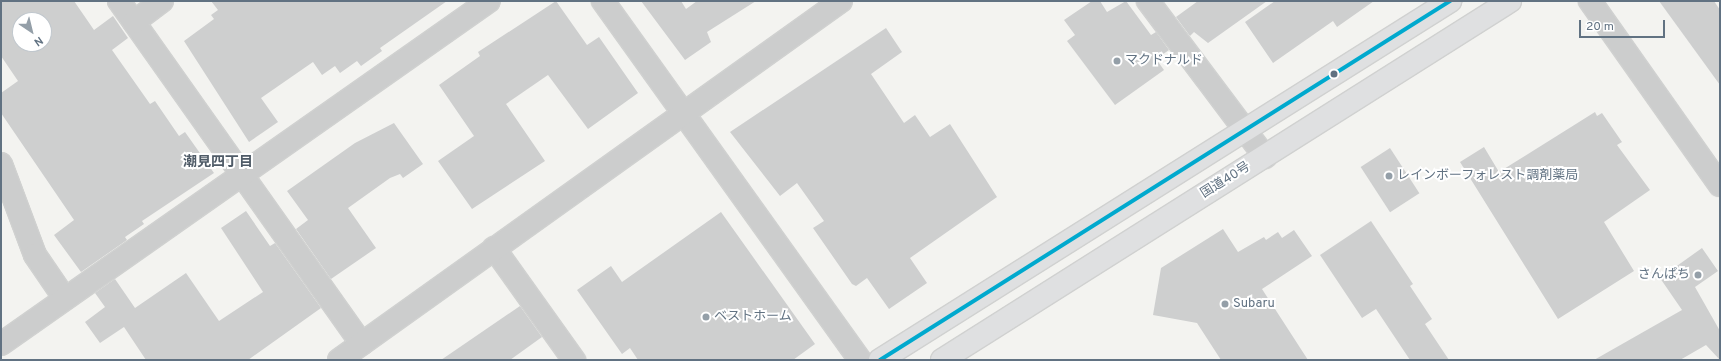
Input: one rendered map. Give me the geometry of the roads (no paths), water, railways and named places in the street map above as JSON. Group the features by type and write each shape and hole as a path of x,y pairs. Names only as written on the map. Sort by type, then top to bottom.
{"highway":[{"path":"880,360 1450,1"},
{"name":"国道40号","path":"942,360 1510,1"}],"street":[{"path":"119,1 362,344"},
{"path":"134,22 162,1"},
{"path":"1,344 489,1"},
{"path":"603,1 860,360"},
{"path":"339,360 841,1"},
{"path":"1148,1 1265,157"},
{"path":"1590,1 1720,185"},
{"path":"1,164 36,255 65,299"},
{"path":"494,248 574,360"}],"place":[{"name":"マクドナルド","path":"1117,61"},
{"name":"レインボーフォレスト調剤薬局","path":"1389,176"},
{"name":"さんぱち","path":"1698,275"},
{"name":"Subaru","path":"1225,304"},
{"name":"ベストホーム","path":"706,317"}],"district":[{"name":"潮見四丁目","path":"218,163"}]}
